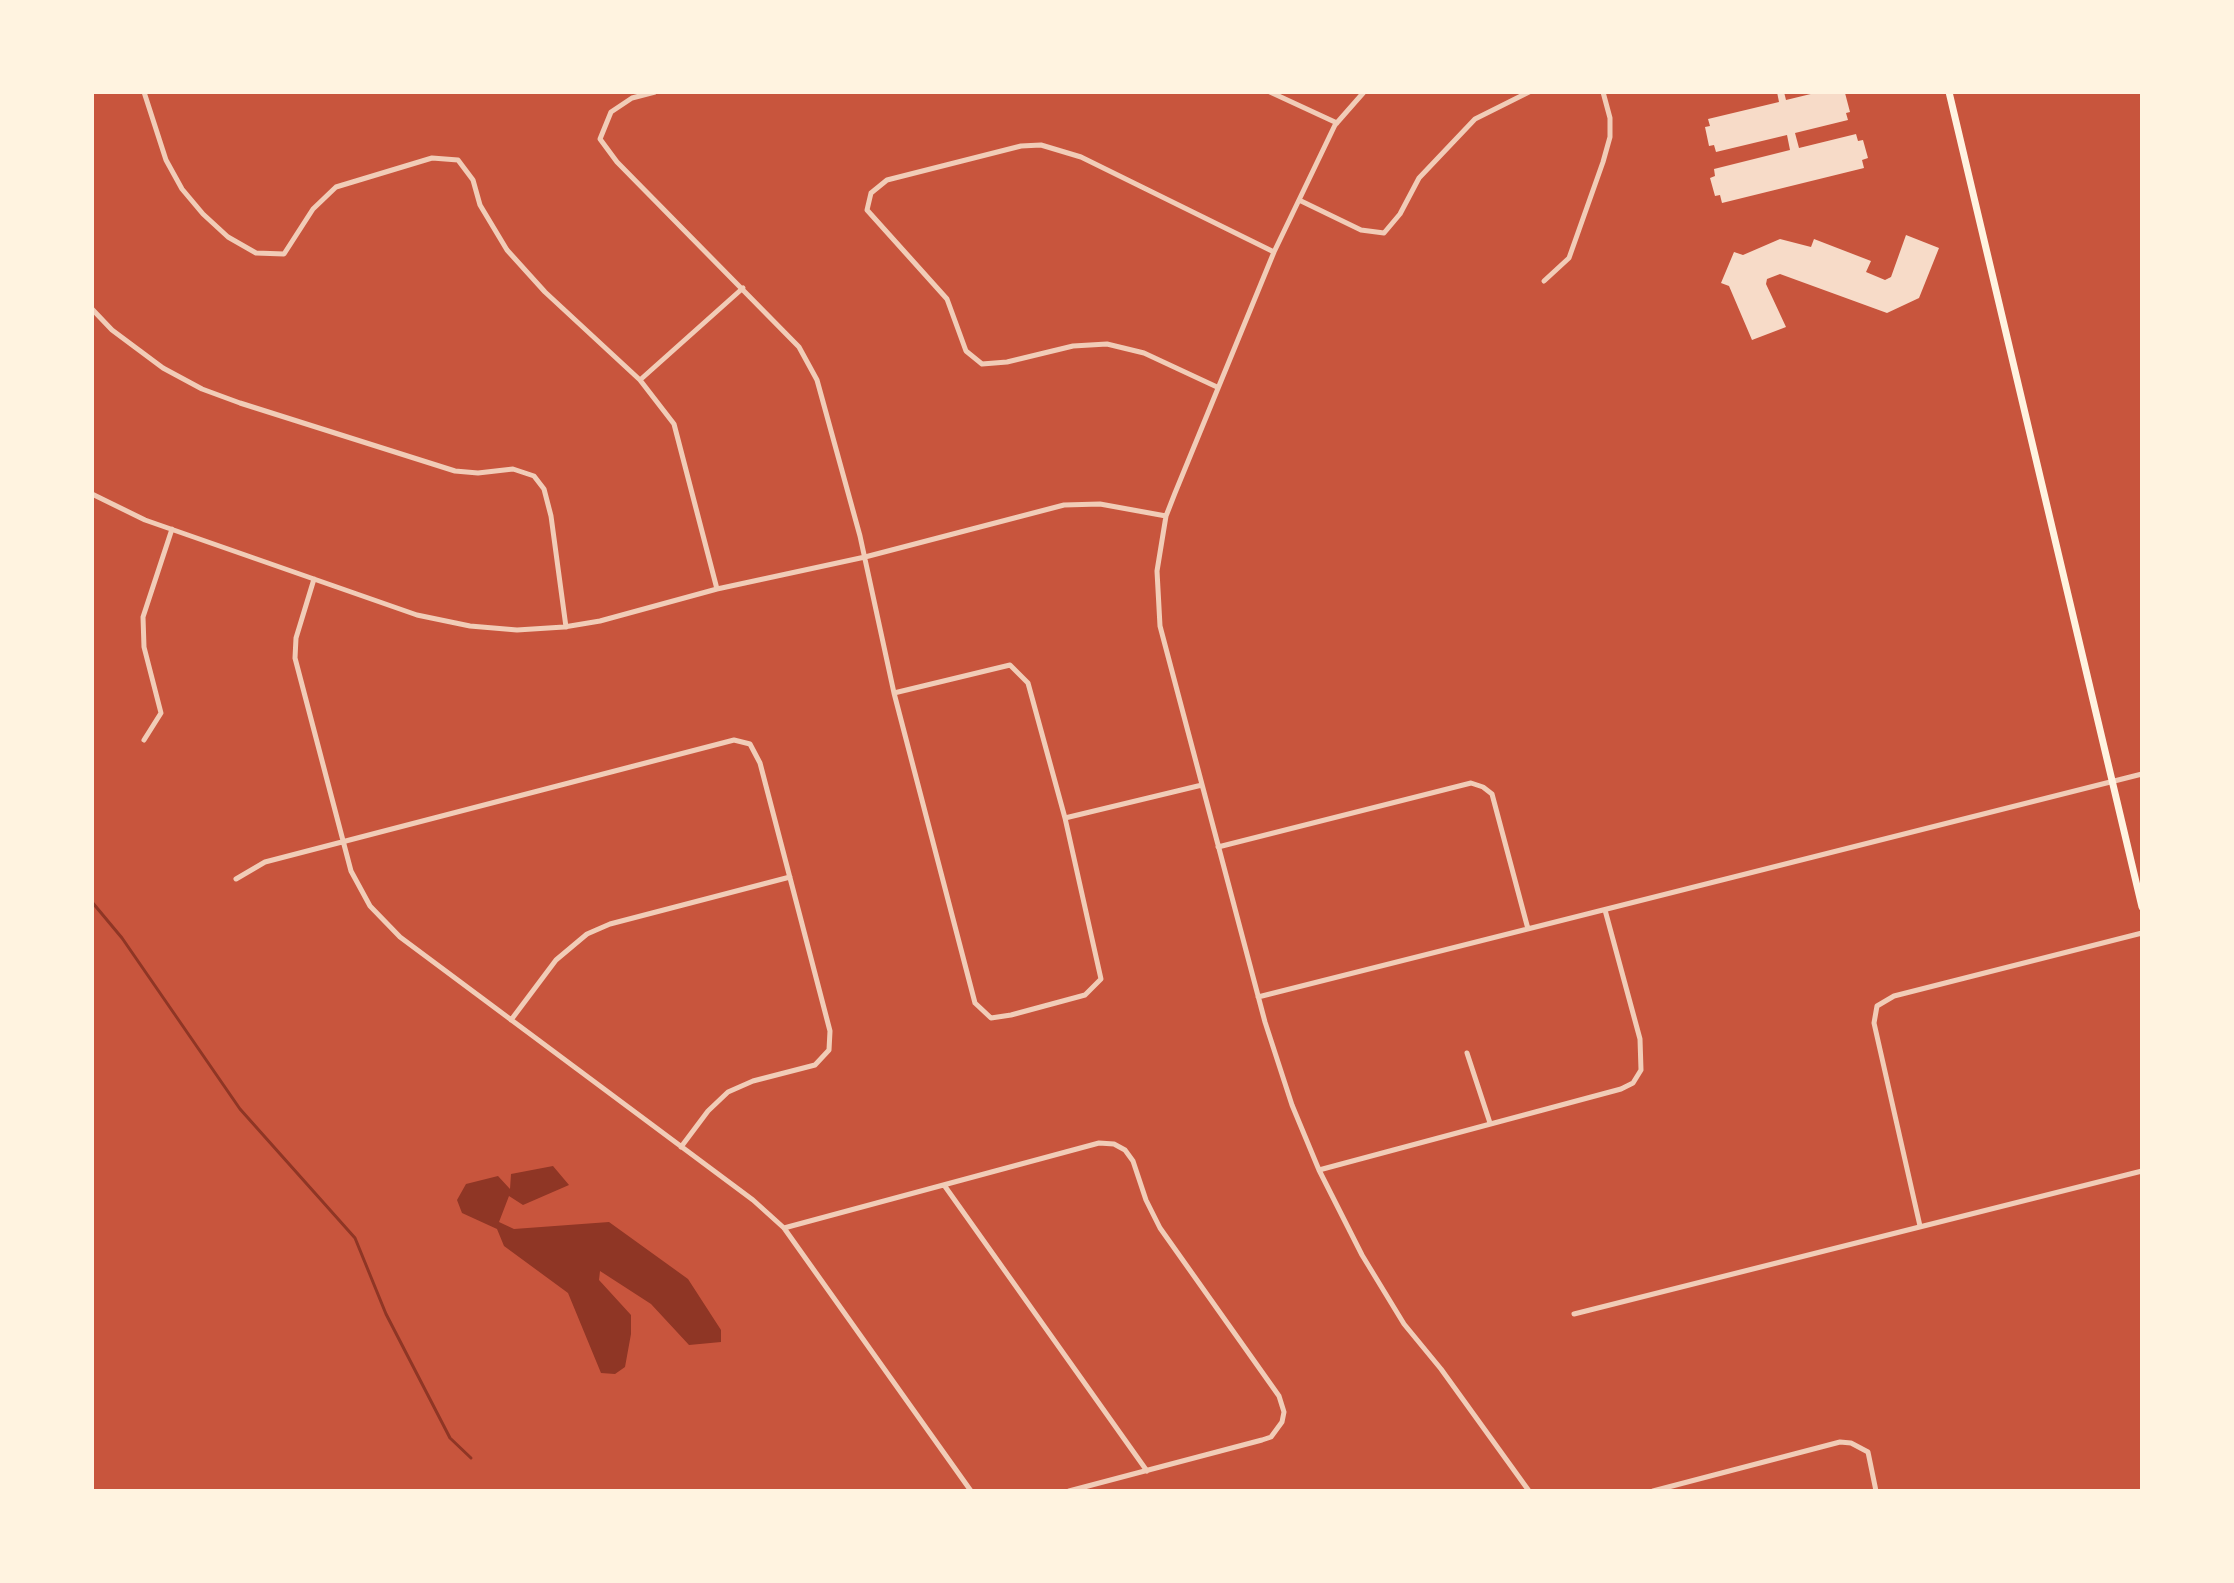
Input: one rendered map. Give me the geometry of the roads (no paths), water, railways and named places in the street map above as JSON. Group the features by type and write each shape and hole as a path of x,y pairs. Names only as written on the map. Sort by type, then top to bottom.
{"main road":[{"path":"1949,92 2142,907"}],"street":[{"path":"144,92 166,160 182,189 228,237 256,253 284,254 313,209 336,187 432,158 458,160 473,180 480,205 507,250 545,292 640,380 674,424 717,589"},
{"path":"655,92 632,98 611,112 600,139 617,162 799,347 817,380 865,557 894,693 975,1003 991,1018 1085,995 1101,979 1065,818 1028,683 1010,665 894,693"},
{"path":"1270,92 1337,123"},
{"path":"1364,92 1337,123 1274,252 1166,516 1157,571 1160,626 1258,997 1292,1105 1319,1170 1362,1255 1404,1324 1441,1369 1529,1491"},
{"path":"1299,200 1361,230 1384,233 1400,214 1419,178 1475,119 1529,92"},
{"path":"1544,281 1569,258 1603,162 1610,137 1610,118 1603,92"},
{"path":"1217,387 1144,353 1107,344 1073,346 1007,362 982,364 966,351 947,299 867,210 871,193 887,180 1021,146 1041,145 1081,157 1274,252"},
{"path":"640,380 743,288"},
{"path":"92,309 130,345 163,368 202,389 455,471 478,473 513,469 534,476 544,489 551,516 566,627"},
{"path":"92,494 172,529 417,615 454,623 517,630 566,627 615,618 717,589 865,557 1064,505 1100,504 1166,516"},
{"path":"144,740 161,713 144,647 143,617 172,529"},
{"path":"314,579 296,638 295,658 342,842 358,887 382,921 753,1200 784,1228 971,1491"},
{"path":"236,879 265,862 734,740 750,744 760,763 830,1031 829,1050 815,1065 753,1081 728,1092 708,1111 681,1147"},
{"path":"1258,997 2142,774"},
{"path":"1218,847 1471,783 1492,794 1528,929"},
{"path":"1065,818 1202,785"},
{"path":"511,1020 556,960 587,934 610,924 790,877"},
{"path":"1319,1170 1621,1089 1633,1083 1641,1070 1640,1039 1605,910"},
{"path":"1920,1226 1874,1023 1877,1006 1894,996 2142,933"},
{"path":"1467,1053 1490,1123"},
{"path":"784,1228 1102,1143 1120,1146 1130,1156 1160,1228 1279,1396 1284,1412 1278,1430 1262,1440 1069,1491"},
{"path":"1574,1314 2142,1171"},
{"path":"944,1185 1147,1471"},
{"path":"1653,1491 1840,1442 1851,1443 1868,1452 1876,1491"}],"waterway":[{"path":"92,902 122,938 240,1109 355,1238 386,1314 450,1438 471,1458"}]}
